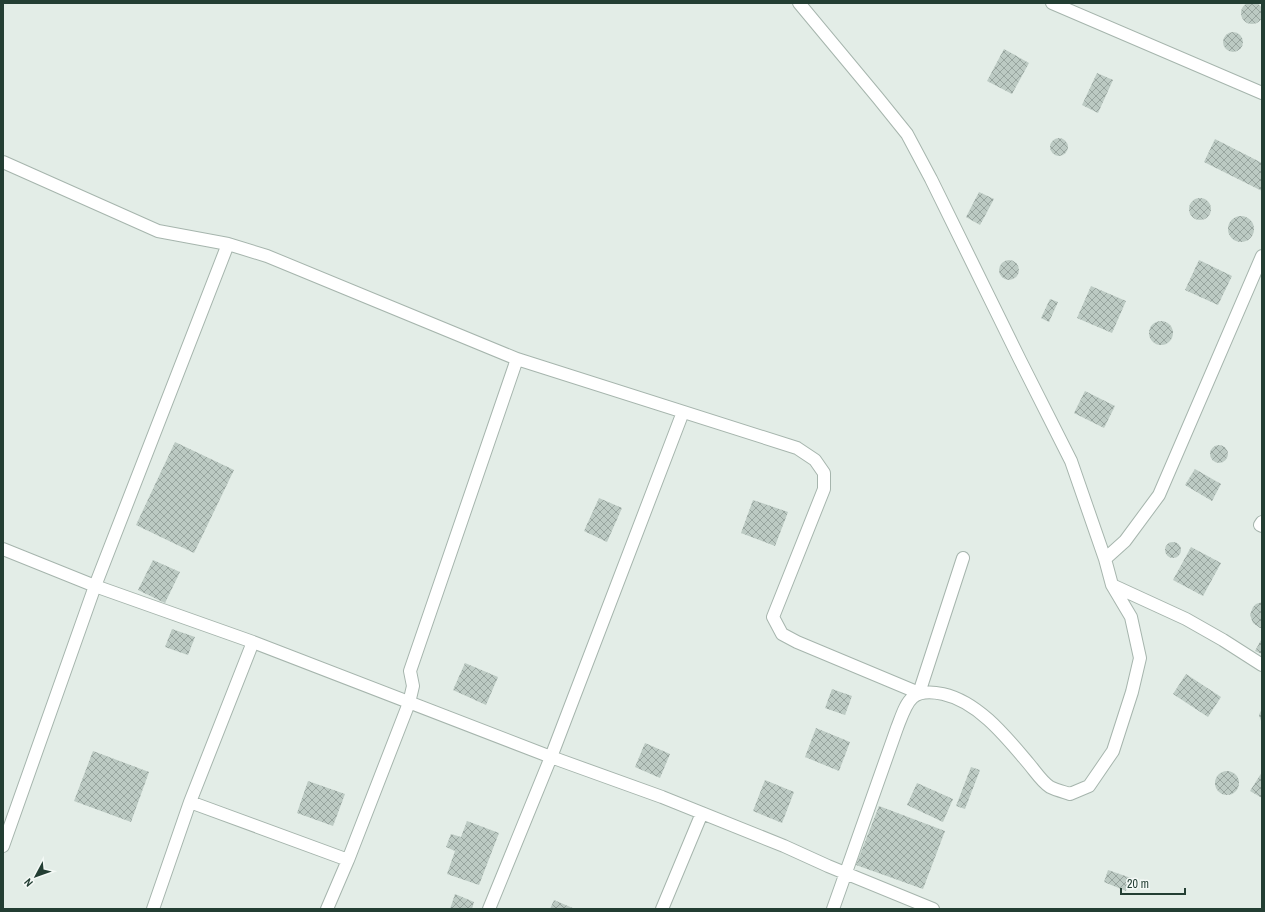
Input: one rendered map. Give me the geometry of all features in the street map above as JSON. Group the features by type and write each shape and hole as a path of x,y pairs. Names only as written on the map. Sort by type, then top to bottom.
{"street":[{"path":"3,162 158,231 228,244 267,256 517,359 797,448 815,460 824,473 824,489 773,617 782,634 797,642 919,693 931,692 954,696 975,709 1000,730 1049,787 1070,794 1089,786 1113,752 1132,692 1140,658 1131,618 1112,585 1105,559 1071,461 928,173 906,134 799,3"},
{"path":"1052,3 1262,93"},
{"path":"3,846 95,586 228,244"},
{"path":"1105,559 1125,541 1159,495 1262,256"},
{"path":"327,909 348,860 409,703 413,686 410,671 517,359"},
{"path":"490,909 551,757 683,412"},
{"path":"1262,522 1260,525 1262,526"},
{"path":"3,550 95,586 253,642 409,703 702,813 933,909"},
{"path":"833,909 907,702 919,693 962,558"},
{"path":"1112,585 1186,619 1223,640 1262,666"},
{"path":"153,909 190,802 253,642"},
{"path":"190,802 348,860"},
{"path":"662,909 702,813"}],"building":[{"path":"1252,2 1260,5 1263,13 1260,21 1252,24 1244,21 1241,13 1244,5"},
{"path":"1233,32 1240,35 1243,42 1240,49 1233,52 1226,49 1223,42 1226,35"},
{"path":"1004,49 1029,63 1012,94 987,81"},
{"path":"1097,73 1113,80 1098,113 1082,105"},
{"path":"1059,138 1065,141 1068,147 1065,153 1059,156 1053,153 1050,147 1053,141"},
{"path":"1215,139 1262,163 1262,191 1204,162"},
{"path":"979,192 994,199 980,225 966,217"},
{"path":"1200,198 1208,201 1211,209 1208,217 1200,220 1192,217 1189,209 1192,201"},
{"path":"1241,216 1250,220 1254,229 1250,238 1241,242 1232,238 1228,229 1232,220"},
{"path":"1009,260 1016,263 1019,270 1016,277 1009,280 1002,277 999,270 1002,263"},
{"path":"1199,260 1232,276 1218,305 1185,290"},
{"path":"1091,286 1126,301 1112,333 1077,318"},
{"path":"1050,299 1058,302 1049,322 1041,318"},
{"path":"1161,321 1170,324 1173,333 1170,342 1161,345 1152,342 1149,333 1152,324"},
{"path":"1085,391 1115,406 1104,428 1074,413"},
{"path":"175,442 234,470 194,553 136,525"},
{"path":"1219,445 1226,447 1228,454 1226,461 1219,463 1212,461 1210,454 1212,447"},
{"path":"1195,469 1221,484 1212,501 1185,485"},
{"path":"599,498 622,508 607,542 584,531"},
{"path":"753,500 788,512 775,546 741,533"},
{"path":"1170,542 1176,542 1181,547 1179,556 1176,558 1170,558 1165,553 1165,547"},
{"path":"1191,547 1221,563 1203,596 1173,580"},
{"path":"153,560 180,572 165,603 138,590"},
{"path":"1262,602 1262,628 1260,628 1253,623 1250,615 1253,607"},
{"path":"172,629 195,637 188,655 165,647"},
{"path":"1262,638 1262,654 1255,651"},
{"path":"465,663 498,677 486,705 453,690"},
{"path":"1186,674 1221,697 1208,717 1173,694"},
{"path":"832,689 852,696 845,715 825,708"},
{"path":"1262,708 1262,724 1259,715"},
{"path":"816,728 850,742 839,771 805,757"},
{"path":"645,743 670,754 660,778 635,767"},
{"path":"93,751 149,772 131,822 74,801"},
{"path":"971,767 980,770 965,809 956,806"},
{"path":"1227,771 1232,772 1238,778 1238,788 1232,794 1227,795 1222,794 1216,788 1215,783 1216,778 1222,772"},
{"path":"1262,772 1262,798 1250,791"},
{"path":"765,780 794,792 782,823 753,811"},
{"path":"308,781 345,794 333,826 297,813"},
{"path":"917,783 953,799 943,822 907,805"},
{"path":"879,806 945,831 923,889 856,865"},
{"path":"467,821 499,833 479,885 447,874 455,851 446,847 451,834 461,837"},
{"path":"1108,870 1131,878 1126,891 1104,882"},
{"path":"455,894 474,902 472,909 450,909"},
{"path":"554,900 575,909 550,909"}]}
